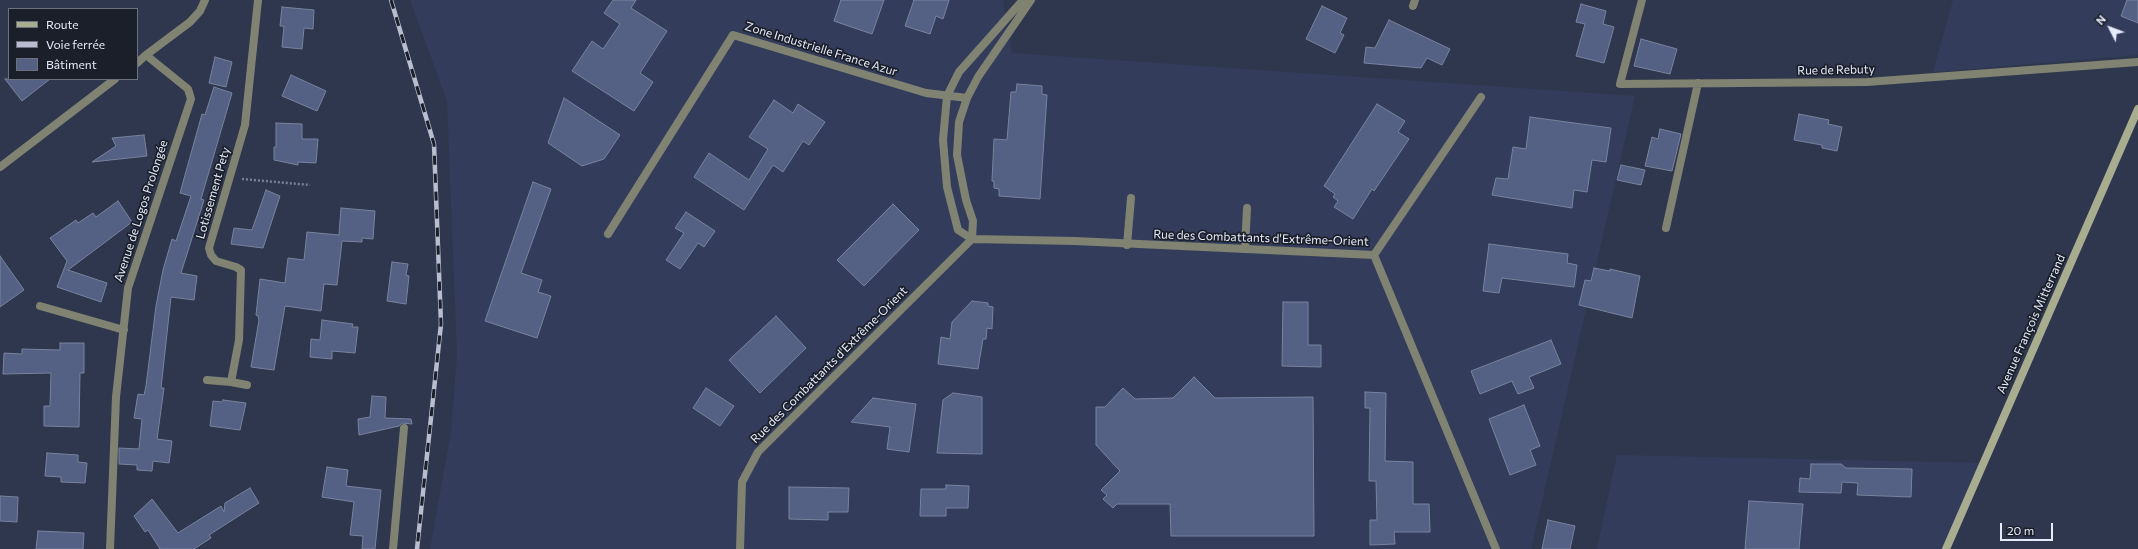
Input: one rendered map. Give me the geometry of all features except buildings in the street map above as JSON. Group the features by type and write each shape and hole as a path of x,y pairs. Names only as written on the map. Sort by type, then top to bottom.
{"main road":[{"name":"Avenue François Mitterrand","path":"1946,549 2138,109"}],"street":[{"path":"138,61 190,22 200,11 205,0"},
{"name":"Lotissement Pety","path":"231,382 239,340 242,276 241,270 236,266 216,261 211,256 210,248 247,110 258,0"},
{"path":"1023,0 959,72 947,96 943,140 947,187 958,230 972,239 973,221 964,195 957,155 959,122 967,98 978,77 1031,0"},
{"name":"Rue de Rebuty","path":"1642,0 1620,84 1867,82 2138,62"},
{"name":"Zone Industrielle France Azur","path":"608,234 733,35 926,93 967,98"},
{"name":"Avenue de Logos Prolongée","path":"110,549 116,397 130,279 191,98 188,89 146,55"},
{"path":"0,166 114,80"},
{"path":"1666,228 1698,83"},
{"path":"1374,255 1481,97"},
{"path":"1126,245 1131,198"},
{"path":"1245,249 1247,208"},
{"name":"Rue des Combattants d'Extrême-Orient","path":"740,549 742,482 758,452 972,239 1075,241 1126,245 1374,255 1496,549"},
{"path":"40,306 124,330"},
{"path":"207,380 247,385"},
{"path":"393,549 404,428"}],"path":[{"path":"229,178 310,185"}],"shaded area":[{"path":"410,0 1004,0 1003,3 1012,53 1635,96 1531,549 430,549 451,432 457,354 447,101"},
{"path":"1953,0 2138,0 2138,55 1933,72"},
{"path":"1617,455 1984,463 1946,549 1597,549"}],"railway":[{"path":"391,0 434,144 441,324 417,549"}]}
